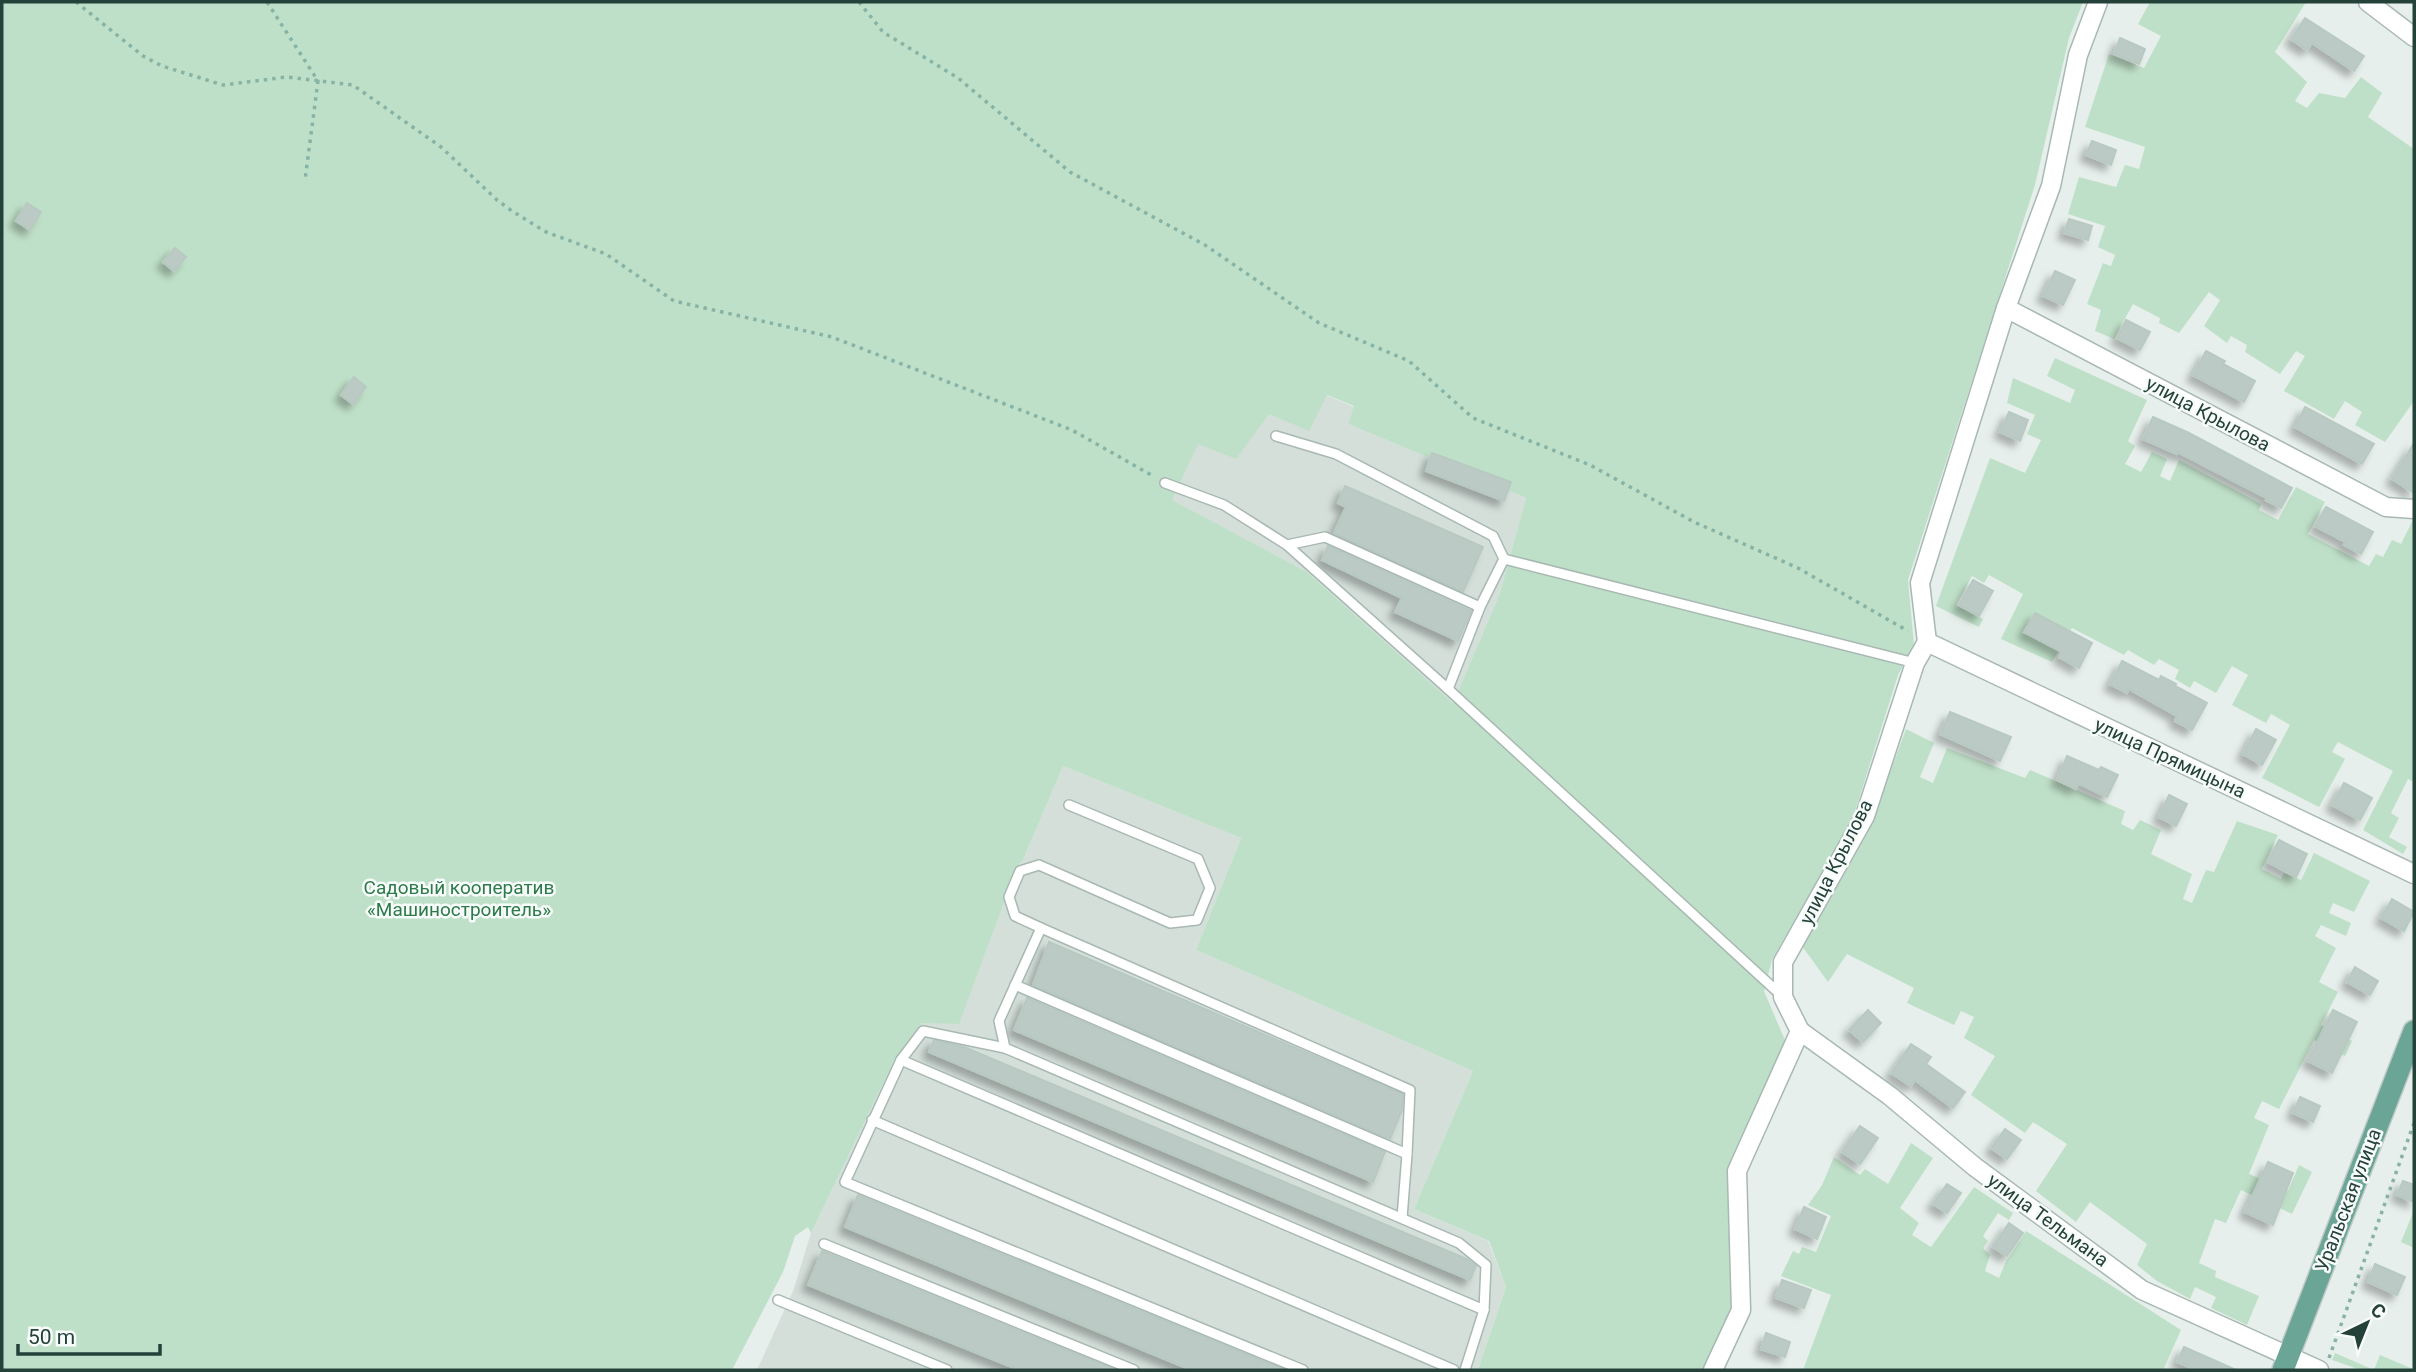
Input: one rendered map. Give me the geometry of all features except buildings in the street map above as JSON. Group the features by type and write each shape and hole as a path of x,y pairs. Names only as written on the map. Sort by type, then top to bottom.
{"main road":[{"name":"Уральская улица","path":"2286,1362 2414,1031"}],"street":[{"path":"1927,642 1920,583 2006,308 2051,186 2078,55 2098,2"},
{"path":"2368,2 2414,37"},
{"name":"улица Крылова","path":"2006,308 2386,507 2414,509"},
{"name":"улица Крылова","path":"1800,1031 1783,997 1783,962 1865,816 1915,663 1927,642"},
{"name":"улица Прямицына","path":"1927,642 2414,874"},
{"path":"1713,1370 1741,1310 1737,1171 1800,1031"},
{"name":"улица Тельмана","path":"1800,1031 1890,1096 1975,1167 2142,1290 2286,1362 2319,1370"}],"lane":[{"path":"1276,436 1336,454 1493,536 1504,559"},
{"path":"1165,483 1224,505 1287,545 1783,997"},
{"path":"1287,545 1325,537 1480,607"},
{"path":"1448,689 1480,607 1504,559"},
{"path":"1504,559 1915,663"},
{"path":"1069,805 1198,859 1210,888 1197,919 1170,923 1039,865 1020,871 1009,897 1015,916 1410,1090 1402,1218"},
{"path":"1005,1048 999,1021 1041,928"},
{"path":"1015,985 1407,1154"},
{"path":"1303,1370 845,1182 901,1060 923,1031 1005,1048 1459,1243 1486,1265 1484,1310 1465,1370"},
{"path":"901,1060 1484,1310"},
{"path":"872,1119 1454,1370"},
{"path":"824,1244 1134,1370"},
{"path":"778,1300 947,1370"}],"path":[{"path":"76,2 143,56 162,66 223,85 286,77 352,85 441,147 512,211 546,232 606,254 674,301 832,337 1072,430 1165,483"},
{"path":"267,2 318,81 305,180"},
{"path":"859,2 883,32 958,78 1070,172 1205,246 1319,323 1409,361 1473,418 1590,465 1695,522 1798,568 1927,642"},
{"path":"2325,1370 2414,1124"}],"shaded area":[{"path":"1326,395 1354,407 1348,424 1526,498 1500,593 1453,703 1307,572 1171,500 1198,443 1269,414"},
{"path":"1063,766 1241,838 1196,950 1473,1071 1414,1209 1488,1241 1506,1287 1478,1370 757,1370 793,1291 811,1233 895,1059 922,1023 1023,860"}],"green space":[{"name":"Садовый кооператив «Машиностроитель»","path":"2,2 2083,2 2069,38 2035,185 1908,580 1914,645 1898,675 1853,818 1772,960 1764,991 1787,1045 1729,1172 1732,1310 1702,1370 1478,1370 1506,1287 1489,1241 1414,1209 1473,1071 1196,950 1241,838 1063,766 1023,860 1017,867 959,1024 922,1023 895,1059 811,1233 808,1227 795,1236 783,1272 732,1370 2,1370","holes":["1327,395 1354,406 1348,424 1526,498 1500,593 1453,703 1307,572 1172,500 1198,444 1236,459 1269,414 1309,431"]},
{"path":"2150,2 2306,2 2275,52 2307,82 2295,101 2307,108 2319,93 2345,98 2361,77 2382,93 2368,117 2414,149 2414,401 2385,442 2355,425 2362,412 2345,401 2334,419 2284,391 2305,356 2296,351 2280,374 2245,352 2247,345 2231,336 2227,343 2204,326 2220,300 2209,292 2179,333 2159,323 2160,318 2133,304 2114,339 2095,331 2101,310 2087,304 2103,263 2111,266 2115,255 2098,247 2105,226 2068,214 2079,177 2116,187 2125,165 2139,169 2145,147 2085,127 2109,54 2144,68 2161,36 2138,24"},
{"path":"2055,358 2147,400 2128,441 2135,446 2125,464 2141,472 2152,452 2167,459 2160,476 2170,481 2179,460 2261,504 2259,510 2278,520 2296,487 2325,502 2308,534 2369,566 2376,554 2383,557 2392,540 2401,544 2414,518 2414,782 2408,779 2391,813 2399,818 2389,837 2407,847 2403,854 2363,830 2393,771 2338,742 2332,752 2345,759 2319,807 2262,778 2290,725 2271,714 2266,723 2232,705 2248,675 2232,666 2216,693 2194,681 2190,688 2175,679 2179,670 2159,659 2154,665 2128,650 2124,655 2072,628 2052,662 2001,639 2023,594 1989,575 1984,583 1972,576 1956,605 1983,619 1979,627 1936,606 1990,458 2025,473 2041,440 2027,434 2035,415 2007,403 2013,378 2070,403 2075,390 2047,376"},
{"path":"1906,729 1934,743 1920,777 1933,783 1947,748 2025,778 2030,770 2125,811 2121,824 2133,830 2140,820 2161,830 2151,854 2192,874 2183,899 2192,903 2206,870 2214,872 2237,821 2278,835 2262,869 2281,879 2284,873 2301,880 2314,853 2370,881 2354,912 2333,903 2329,913 2351,923 2346,936 2321,925 2315,936 2336,948 2319,982 2338,992 2321,1025 2352,1041 2345,1056 2314,1040 2279,1109 2262,1101 2254,1118 2269,1125 2249,1174 2288,1191 2299,1165 2312,1172 2292,1214 2241,1190 2226,1223 2215,1219 2199,1263 2216,1271 2215,1277 2259,1296 2247,1325 2211,1308 2216,1297 2195,1287 2190,1299 2157,1281 2137,1265 2147,1244 2090,1202 2076,1222 2036,1191 2067,1144 2033,1122 2025,1133 1971,1095 1995,1056 1964,1038 1974,1017 1961,1011 1954,1025 1907,1003 1914,988 1847,954 1828,982 1802,946 1867,834"},
{"path":"1911,1143 1933,1158 1900,1208 1919,1223 1912,1235 1931,1247 1974,1187 2013,1213 2009,1220 1998,1213 1983,1236 1988,1241 1983,1248 1990,1255 1985,1271 1999,1278 2006,1261 2026,1231 2181,1330 2163,1370 1803,1370 1831,1295 1781,1276 1793,1251 1799,1254 1802,1247 1816,1252 1831,1216 1808,1205 1822,1185 1834,1157 1860,1175 1865,1169 1888,1184"},
{"path":"2414,1210 2414,1248 2401,1242"},
{"path":"2335,1353 2374,1370 2361,1370 2332,1360"},
{"path":"2380,1355 2413,1369 2414,1366 2414,1370 2374,1370"}]}
